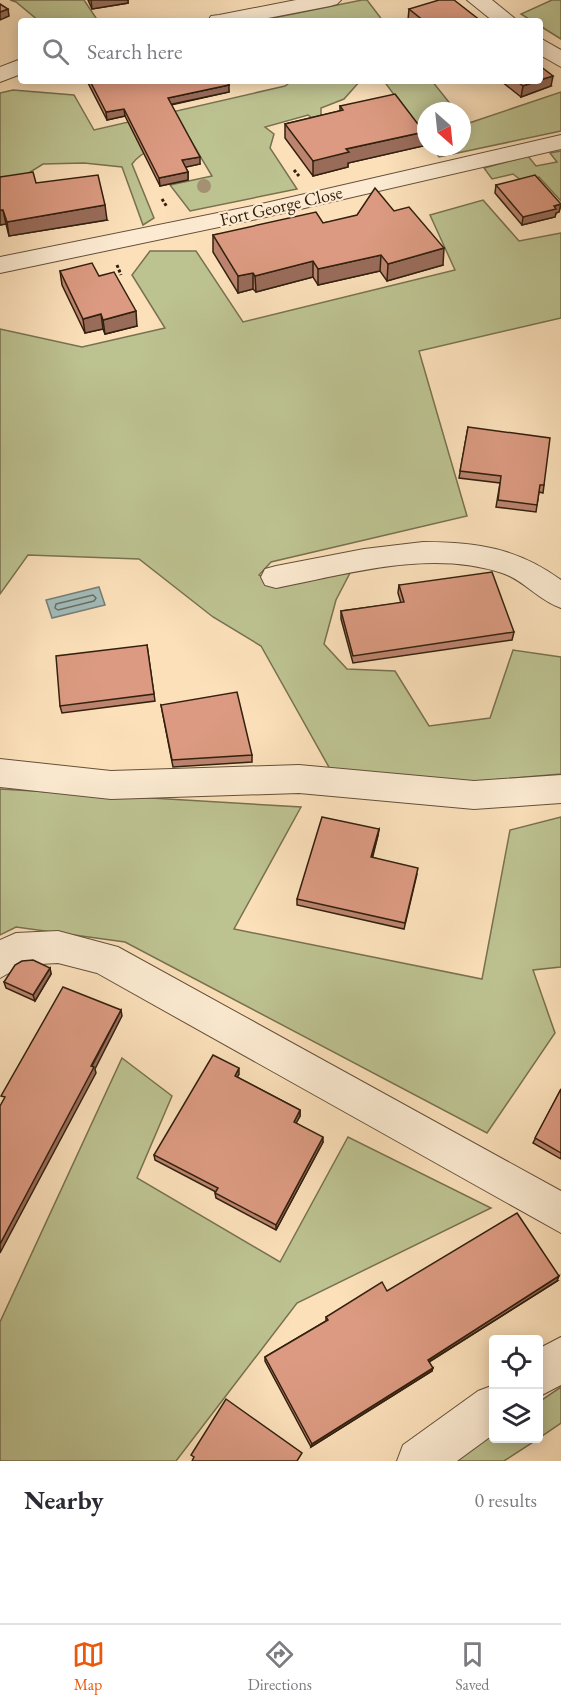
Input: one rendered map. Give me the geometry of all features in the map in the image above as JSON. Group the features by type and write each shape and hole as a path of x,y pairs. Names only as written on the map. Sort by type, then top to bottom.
{"street":[{"path":"235,18 330,0"},
{"path":"478,0 503,18"},
{"path":"543,47 561,60"},
{"path":"0,75 18,67"},
{"name":"Fort George Close","path":"0,265 268,209 561,142"},
{"path":"276,577 368,560 453,551 513,564 561,596"},
{"path":"0,773 111,785 299,779 474,795 561,789"},
{"path":"0,961 16,949 58,947 105,960 561,1213"},
{"path":"543,1372 561,1359"},
{"path":"419,1461 489,1411"}],"green space":[{"path":"10,0 84,0 96,18 35,18 16,2"},
{"path":"367,0 381,18 273,18"},
{"path":"552,0 561,0 561,39 543,28 543,18 527,18 521,14"},
{"path":"288,84 357,84 344,99 321,108 321,121 308,115 265,127 274,134 270,148 297,189 190,211 170,185 212,176 190,139 150,150 132,164 154,218 143,225 122,167 84,163 43,164 27,174 0,180 0,93 13,90 74,95 94,130"},
{"path":"386,84 434,84 449,102 417,102 417,127"},
{"path":"561,92 561,131 471,150 471,122"},
{"path":"561,151 561,201 539,177 522,181 513,174 492,179 484,168 528,156 536,166 557,162 550,153"},
{"path":"483,200 519,241 561,233 561,318 419,351 467,516 271,562 259,575 278,586 351,571 336,600 324,644 347,669 395,671 429,726 490,718 513,650 561,657 561,774 469,782 330,769 261,646 213,617 139,559 28,555 0,594 0,329 82,347 165,328 132,275 150,251 196,251 243,322 455,270 430,215"},
{"path":"0,789 301,807 234,929 482,979 510,830 561,817 561,967 533,970 555,1033 487,1133 125,942 16,927 0,935"},
{"path":"122,1058 172,1096 137,1178 280,1262 348,1137 491,1208 297,1303 176,1461 0,1461 0,1322"},
{"path":"561,1387 561,1423 543,1435 543,1399"},
{"path":"489,1436 489,1443 532,1443 504,1461 452,1461"}],"water":[{"path":"99,587 105,605 52,618 46,600"}],"building":[{"path":"439,0 454,0 477,18 420,18 409,9"},
{"path":"0,4 8,9 0,12"},
{"path":"543,68 553,76 543,79"},
{"path":"92,84 229,85 168,98 200,157 182,160 188,172 159,178 124,109 106,112"},
{"path":"395,94 417,123 417,134 346,149 349,152 313,161 285,124 343,110 340,106"},
{"path":"33,172 36,183 98,175 105,205 7,222 3,210 0,210 0,177"},
{"path":"535,175 561,204 554,206 556,209 523,217 496,185"},
{"path":"375,188 394,211 409,207 444,248 388,264 381,255 318,269 313,261 255,276 253,273 238,276 213,235 316,212 323,223 357,215"},
{"path":"92,263 99,276 114,272 136,311 103,320 101,314 83,319 60,271"},
{"path":"468,427 550,438 544,485 540,485 537,505 498,500 501,476 460,471"},
{"path":"492,572 514,632 353,656 341,611 404,602 399,585"},
{"path":"147,645 154,694 60,706 56,656"},
{"path":"237,692 252,755 172,760 161,705"},
{"path":"322,817 379,829 371,857 418,868 405,923 297,899"},
{"path":"33,960 50,968 33,995 4,982 15,965 22,961"},
{"path":"63,987 121,1010 91,1066 94,1067 0,1244 0,1106 5,1097 1,1096"},
{"path":"213,1055 239,1068 235,1076 300,1110 294,1122 323,1137 276,1225 215,1193 218,1188 154,1155"},
{"path":"561,1089 561,1153 535,1138"},
{"path":"517,1213 559,1276 428,1360 433,1368 312,1444 265,1357 328,1320 326,1317 382,1282 387,1291"},
{"path":"226,1399 302,1453 297,1461 192,1461 194,1457 191,1455"}]}
